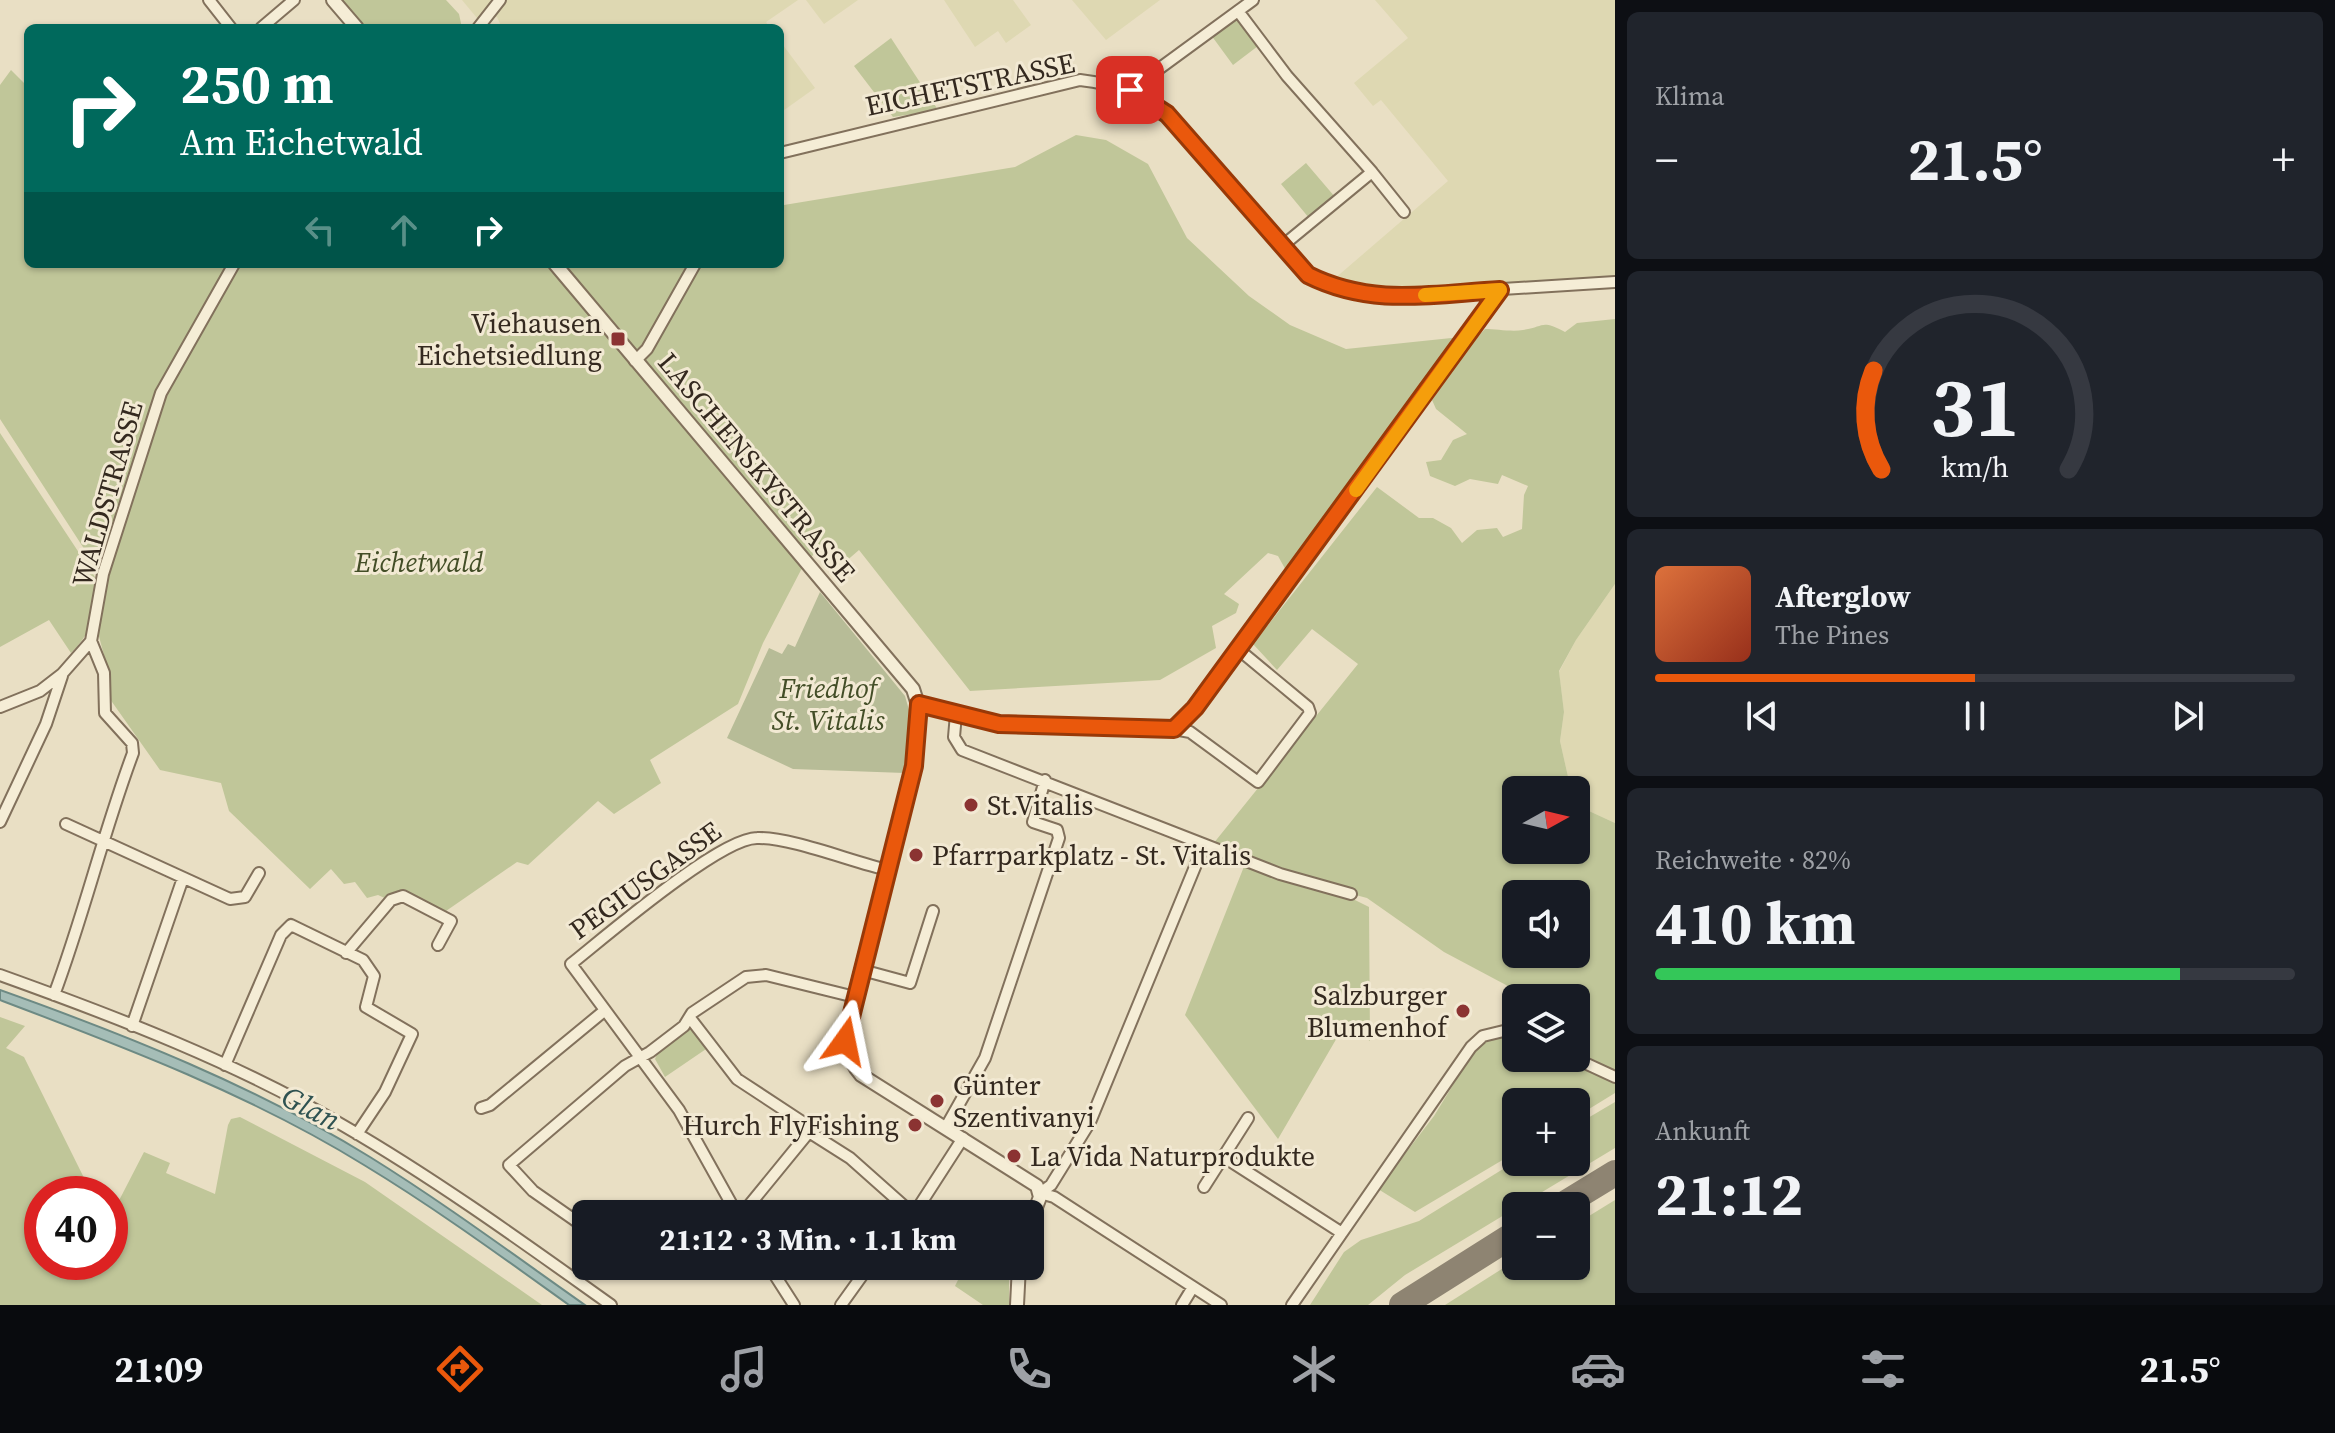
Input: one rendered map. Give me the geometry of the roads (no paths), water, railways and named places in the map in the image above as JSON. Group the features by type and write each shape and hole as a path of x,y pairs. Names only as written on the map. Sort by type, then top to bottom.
{"street":[{"path":"209,0 228,24"},
{"path":"266,24 294,0"},
{"path":"333,0 354,24"},
{"path":"481,24 500,0"},
{"path":"1130,90 1253,0"},
{"path":"1238,11 1287,76 1404,212"},
{"name":"EICHETSTRASSE","path":"784,152 1080,80 1130,90 1167,114 1308,275 1338,290 1377,297 1615,282"},
{"path":"1281,247 1372,172"},
{"name":"WALDSTRASSE","path":"91,641 103,574 161,393 232,268"},
{"name":"LASCHENSKYSTRASSE","path":"558,268 903,676 919,704"},
{"path":"635,361 647,349 693,268"},
{"path":"1174,729 1195,708 1500,290"},
{"path":"0,707 40,691 62,674 91,641 104,673 105,713 132,743 133,753 102,839 86,908 54,995"},
{"path":"1221,1305 1054,1197 1040,1193 1034,1183 861,1075 854,1066 845,1041 914,766 919,704 999,724 1187,730 1258,782 1310,713 1308,707 1238,649"},
{"path":"0,822 46,724 62,674"},
{"path":"956,714 954,737 961,749 1311,886 1351,894"},
{"path":"946,1127 985,1058 1059,838 1057,830 1033,822 1045,780"},
{"path":"66,824 235,901 245,897 259,873"},
{"name":"PEGIUSGASSE","path":"604,1011 571,964 628,917 742,839 773,840 888,870"},
{"path":"1038,1200 1040,1193 1051,1185 1090,1122 1204,845"},
{"path":"132,1026 183,878"},
{"path":"346,953 391,900 403,896 451,921 438,945"},
{"path":"862,970 910,983 933,911"},
{"path":"225,1065 281,935 291,925 346,953 372,968 374,976 366,1007 412,1034 385,1092 357,1134"},
{"path":"0,975 225,1065 357,1134 465,1201 611,1305"},
{"path":"572,1218 533,1191 509,1165 640,1057 662,1043 692,1013 750,975 790,980 855,997"},
{"path":"481,1108 490,1105 604,1011 679,1110 732,1200"},
{"path":"690,1018 737,1079 807,1125 809,1132 850,1158 897,1200"},
{"path":"1292,1305 1476,1041 1502,1033"},
{"path":"1590,1065 1615,1077"},
{"path":"1204,1187 1248,1118"},
{"path":"752,1200 809,1132"},
{"path":"922,1200 963,1138"},
{"path":"1224,1157 1342,1233"},
{"path":"778,1280 794,1305"},
{"path":"841,1305 859,1280"},
{"path":"1017,1305 1018,1280"},
{"path":"1182,1305 1193,1287"}],"water":[{"path":"0,990 189,1064 326,1131 425,1192 585,1305 569,1305 417,1198 277,1116 186,1074 0,1000"}],"place":[{"name":"Viehausen Eichetsiedlung","path":"618,339"},
{"name":"St.Vitalis","path":"971,805"},
{"name":"Pfarrparkplatz - St. Vitalis","path":"916,855"},
{"name":"Salzburger Blumenhof","path":"1463,1011"},
{"name":"Günter Szentivanyi","path":"937,1101"},
{"name":"Hurch FlyFishing","path":"915,1125"},
{"name":"La Vida Naturprodukte","path":"1014,1156"}],"park label":[{"name":"Eichetwald","path":"419,562"},
{"name":"Friedhof St. Vitalis","path":"828,704"}],"water label":[{"name":"Glan","path":"311,1108"}]}
